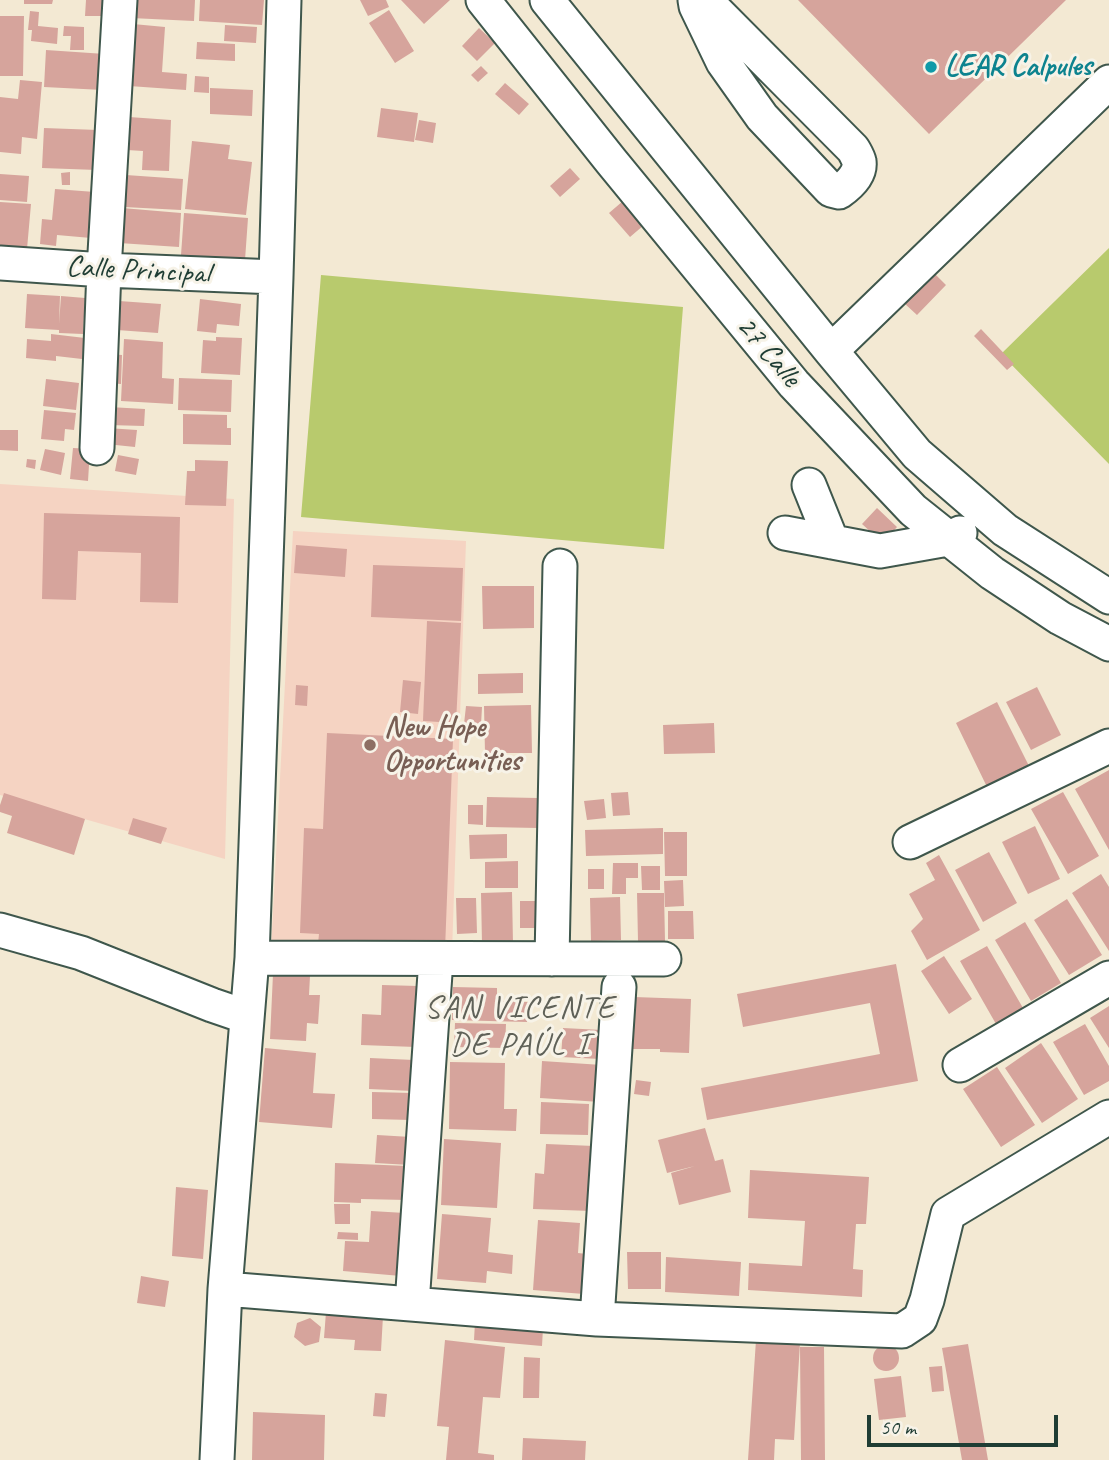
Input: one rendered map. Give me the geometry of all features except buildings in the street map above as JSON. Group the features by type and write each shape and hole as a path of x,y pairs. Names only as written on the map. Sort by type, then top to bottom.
{"street":[{"path":"97,448 104,270 120,0"},
{"path":"217,1460 225,1289 251,958 284,0"},
{"name":"27 Calle","path":"483,0 794,384 913,510 992,573 1060,618 1109,644"},
{"name":"27 Calle","path":"547,0 917,454 1005,530 1109,597"},
{"path":"695,0 723,62 762,117 831,191 839,192 848,186 857,173 859,160 853,149 705,0"},
{"path":"831,351 1109,82"},
{"name":"Calle Principal","path":"0,263 276,277"},
{"path":"872,467 904,438"},
{"path":"809,485 832,542"},
{"path":"785,533 880,551 948,539 990,517"},
{"path":"552,959 560,565"},
{"path":"910,842 1109,746"},
{"path":"0,930 81,953 247,1017"},
{"path":"251,958 664,960"},
{"path":"412,1304 436,959"},
{"path":"960,1065 1109,978"},
{"path":"597,1319 619,987"},
{"path":"225,1289 597,1319 902,1331 920,1319 948,1214 1109,1116"}],"shaded area":[{"path":"0,484 234,499 225,859 0,795"},
{"name":"New Hope Opportunities","path":"293,531 466,541 452,952 271,950"}],"green space":[{"path":"1109,248 1109,464 1001,354"},
{"path":"321,275 683,307 664,549 301,517"}],"place":[{"name":"LEAR Calpules","path":"931,67"},
{"name":"New Hope Opportunities","path":"370,745"}],"district":[{"name":"SAN VICENTE DE PAÚL I","path":"520,1028"}]}
